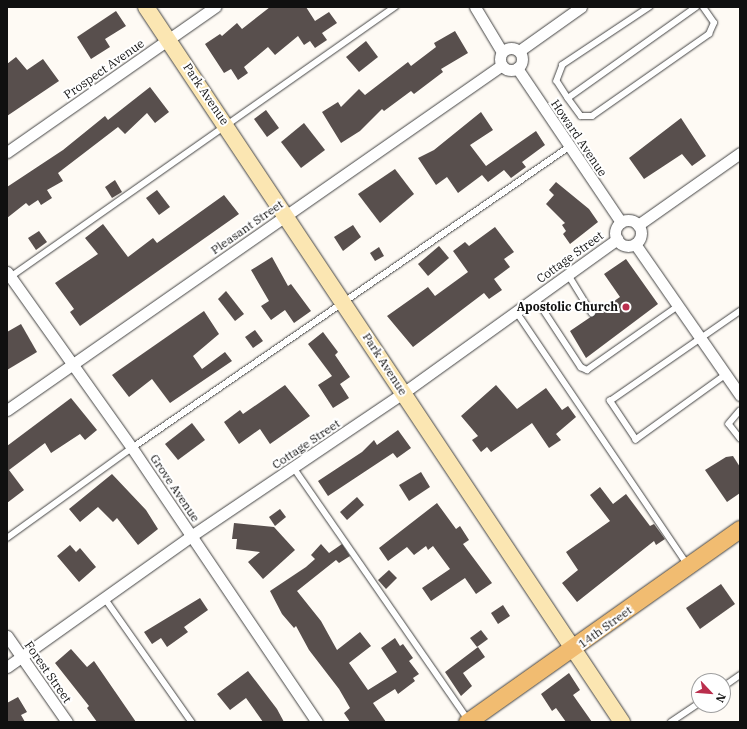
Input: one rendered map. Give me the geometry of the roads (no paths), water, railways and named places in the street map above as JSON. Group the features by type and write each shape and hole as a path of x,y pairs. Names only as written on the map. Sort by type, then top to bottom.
{"main road":[{"name":"14th Street","path":"468,721 573,649 740,528"}],"street":[{"name":"Park Avenue","path":"146,7 287,215 403,393 622,722"},
{"name":"Prospect Avenue","path":"7,152 215,7"},
{"path":"474,7 502,52 502,65 511,70 517,68 521,62 519,51"},
{"path":"519,51 581,7"},
{"path":"502,52 512,48 519,51"},
{"name":"Pleasant Street","path":"7,410 502,65"},
{"name":"Howard Avenue","path":"517,68 621,222"},
{"path":"638,225 740,153"},
{"path":"631,220 638,225 640,237 635,244 623,245 617,239 615,231 621,222 631,220"},
{"name":"Cottage Street","path":"7,667 191,536 294,468 403,393 617,239"},
{"path":"635,244 740,395"},
{"name":"Grove Avenue","path":"8,276 132,448 317,722"},
{"name":"Forest Street","path":"7,636 67,722"}],"lane":[{"path":"8,276 227,126 395,7"},
{"path":"650,7 563,64 557,81 581,116 592,116 709,34 714,23 703,7"},
{"path":"568,98 696,7"},
{"path":"7,538 132,448 569,147"},
{"path":"568,274 592,313"},
{"path":"535,297 581,367 587,370 678,306"},
{"path":"516,311 688,566"},
{"path":"726,375 636,440 610,401 740,311"},
{"path":"740,411 729,424 740,438"},
{"path":"294,468 468,721"},
{"path":"104,597 192,722"},
{"path":"731,681 740,675"},
{"path":"671,722 691,708"}],"place":[{"name":"Apostolic Church","path":"626,307"}]}
